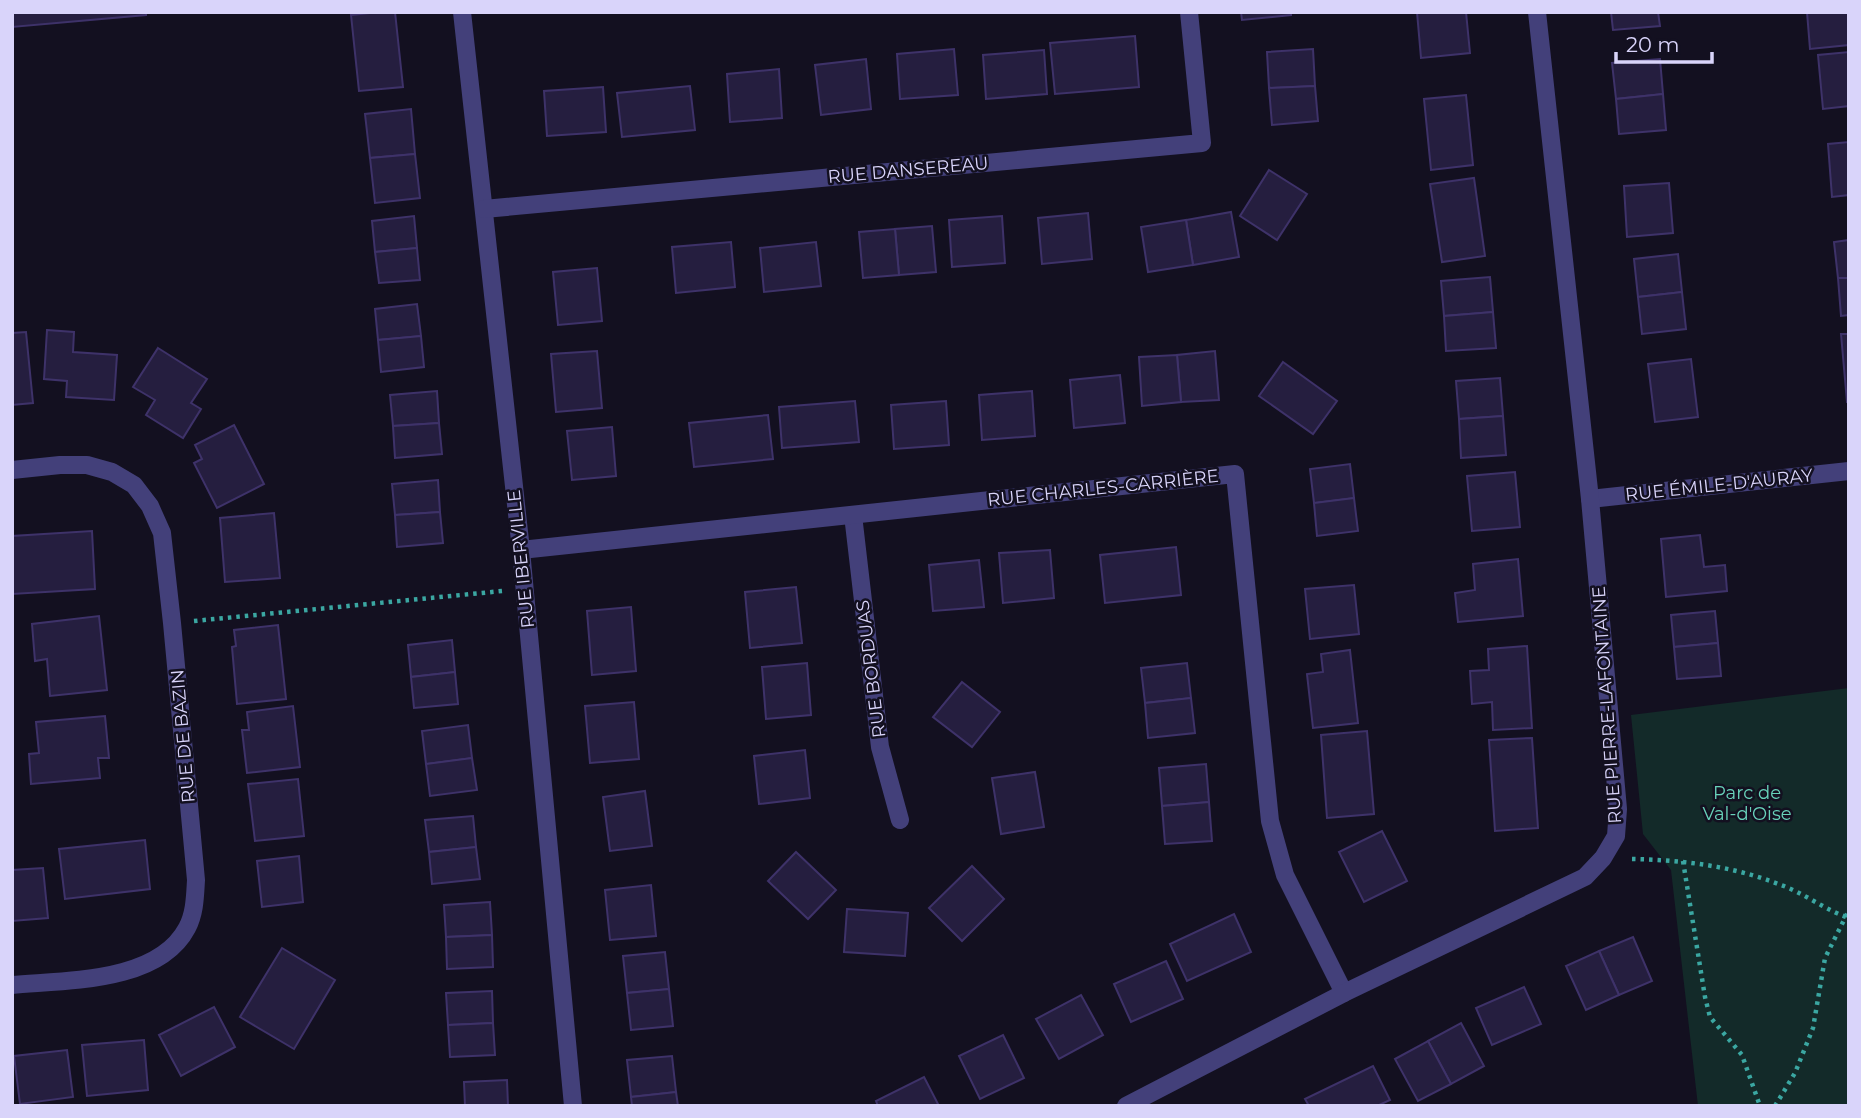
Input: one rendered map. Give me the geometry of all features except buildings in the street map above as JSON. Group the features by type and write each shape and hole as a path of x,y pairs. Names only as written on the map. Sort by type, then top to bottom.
{"street":[{"name":"RUE IBERVILLE","path":"462,12 521,550 573,1106"},
{"name":"RUE DANSEREAU","path":"484,209 1202,143 1189,12"},
{"name":"RUE PIERRE-LAFONTAINE","path":"1126,1106 1344,993 1585,877 1603,858 1616,836 1618,809 1590,499 1537,12"},
{"name":"RUE DE BAZIN","path":"12,470 87,465 112,472 134,485 150,506 162,533 196,880 195,906 187,929 170,949 149,963 121,973 12,985"},
{"name":"RUE ÉMILE-D'AURAY","path":"1590,499 1849,471"},
{"name":"RUE CHARLES-CARRIÈRE","path":"521,550 1236,474 1270,821 1284,875 1344,993"},
{"name":"RUE BORDUAS","path":"853,515 880,747 900,820"}],"path":[{"path":"172,623 524,589"},
{"path":"1603,858 1710,864 1782,885 1847,918"},
{"path":"1683,861 1710,1017 1742,1055 1760,1106"},
{"path":"1775,1106 1795,1073 1813,1028 1825,958 1849,910"}],"green space":[{"name":"Parc de Val-d'Oise","path":"1849,688 1849,1106 1698,1106 1671,870 1643,834 1631,715"}]}
